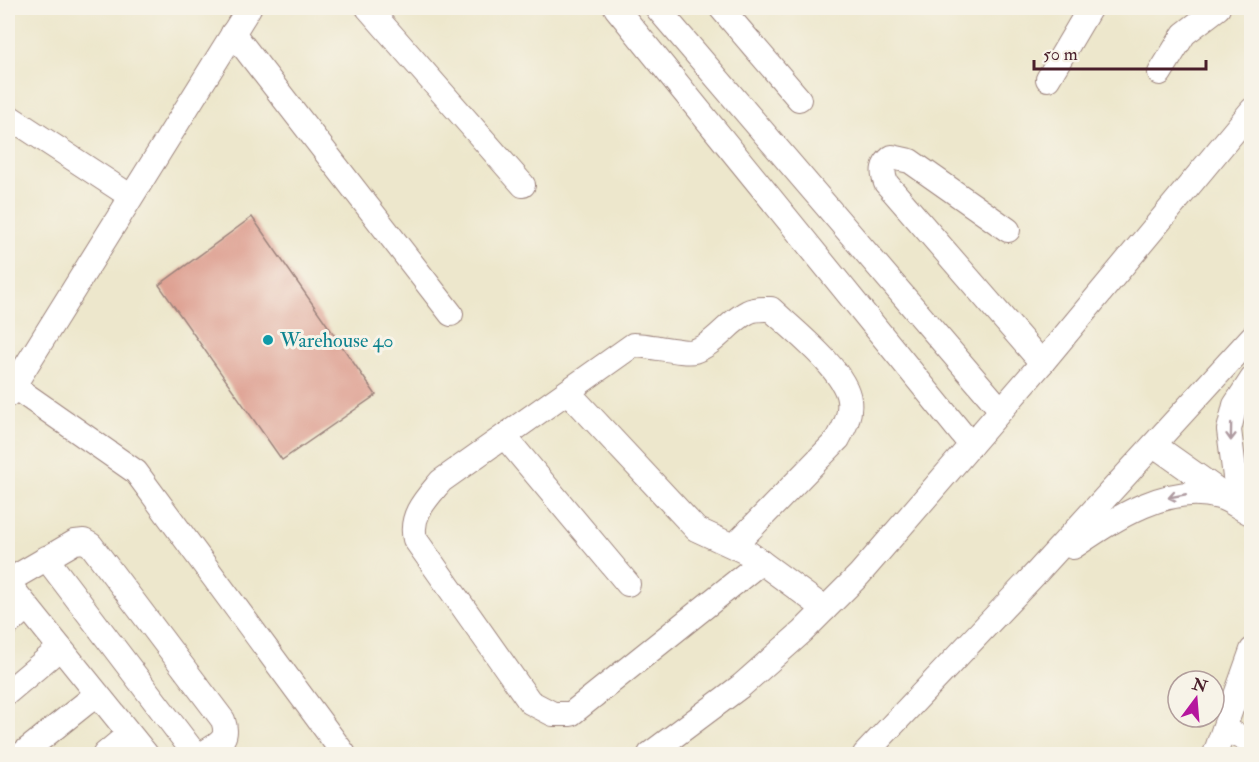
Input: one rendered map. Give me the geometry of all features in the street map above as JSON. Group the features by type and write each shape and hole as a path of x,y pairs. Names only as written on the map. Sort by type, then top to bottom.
{"street":[{"path":"249,8 10,391 136,472 344,754"},
{"path":"368,8 523,185"},
{"path":"616,8 971,445"},
{"path":"657,8 1001,410"},
{"path":"721,8 799,99"},
{"path":"1048,79 1090,8"},
{"path":"1160,73 1184,34 1218,8"},
{"path":"233,33 452,314"},
{"path":"650,754 741,686 825,609 858,574 1042,363 1251,110"},
{"path":"8,116 130,196"},
{"path":"1008,230 910,161 892,157 885,163 883,172 886,183 1042,363"},
{"path":"734,546 838,439 848,419 849,398 836,370 771,309 748,312 717,338 693,352 633,345 441,481 422,504 412,527 415,538 530,702 553,714 571,714 761,562"},
{"path":"865,754 1039,570 1251,337"},
{"path":"1251,379 1235,405 1229,430 1235,477 1251,513"},
{"path":"568,393 696,529 750,554 825,609"},
{"path":"505,437 628,584"},
{"path":"1154,445 1251,513"},
{"path":"1039,570 1123,514 1163,499 1199,494 1219,497 1251,513"},
{"path":"146,754 8,582 75,542 84,541 91,545 223,720 226,730 224,738 202,754"},
{"path":"46,558 195,754"},
{"path":"8,624 27,607"},
{"path":"8,692 60,648"},
{"path":"1215,754 1251,650"},
{"path":"22,754 97,694"},
{"path":"1224,730 1251,741"},
{"path":"105,754 129,734"}],"building":[{"name":"Warehouse 40","path":"252,217 376,395 282,460 159,285"}],"place":[{"name":"Warehouse 40","path":"268,340"}]}
